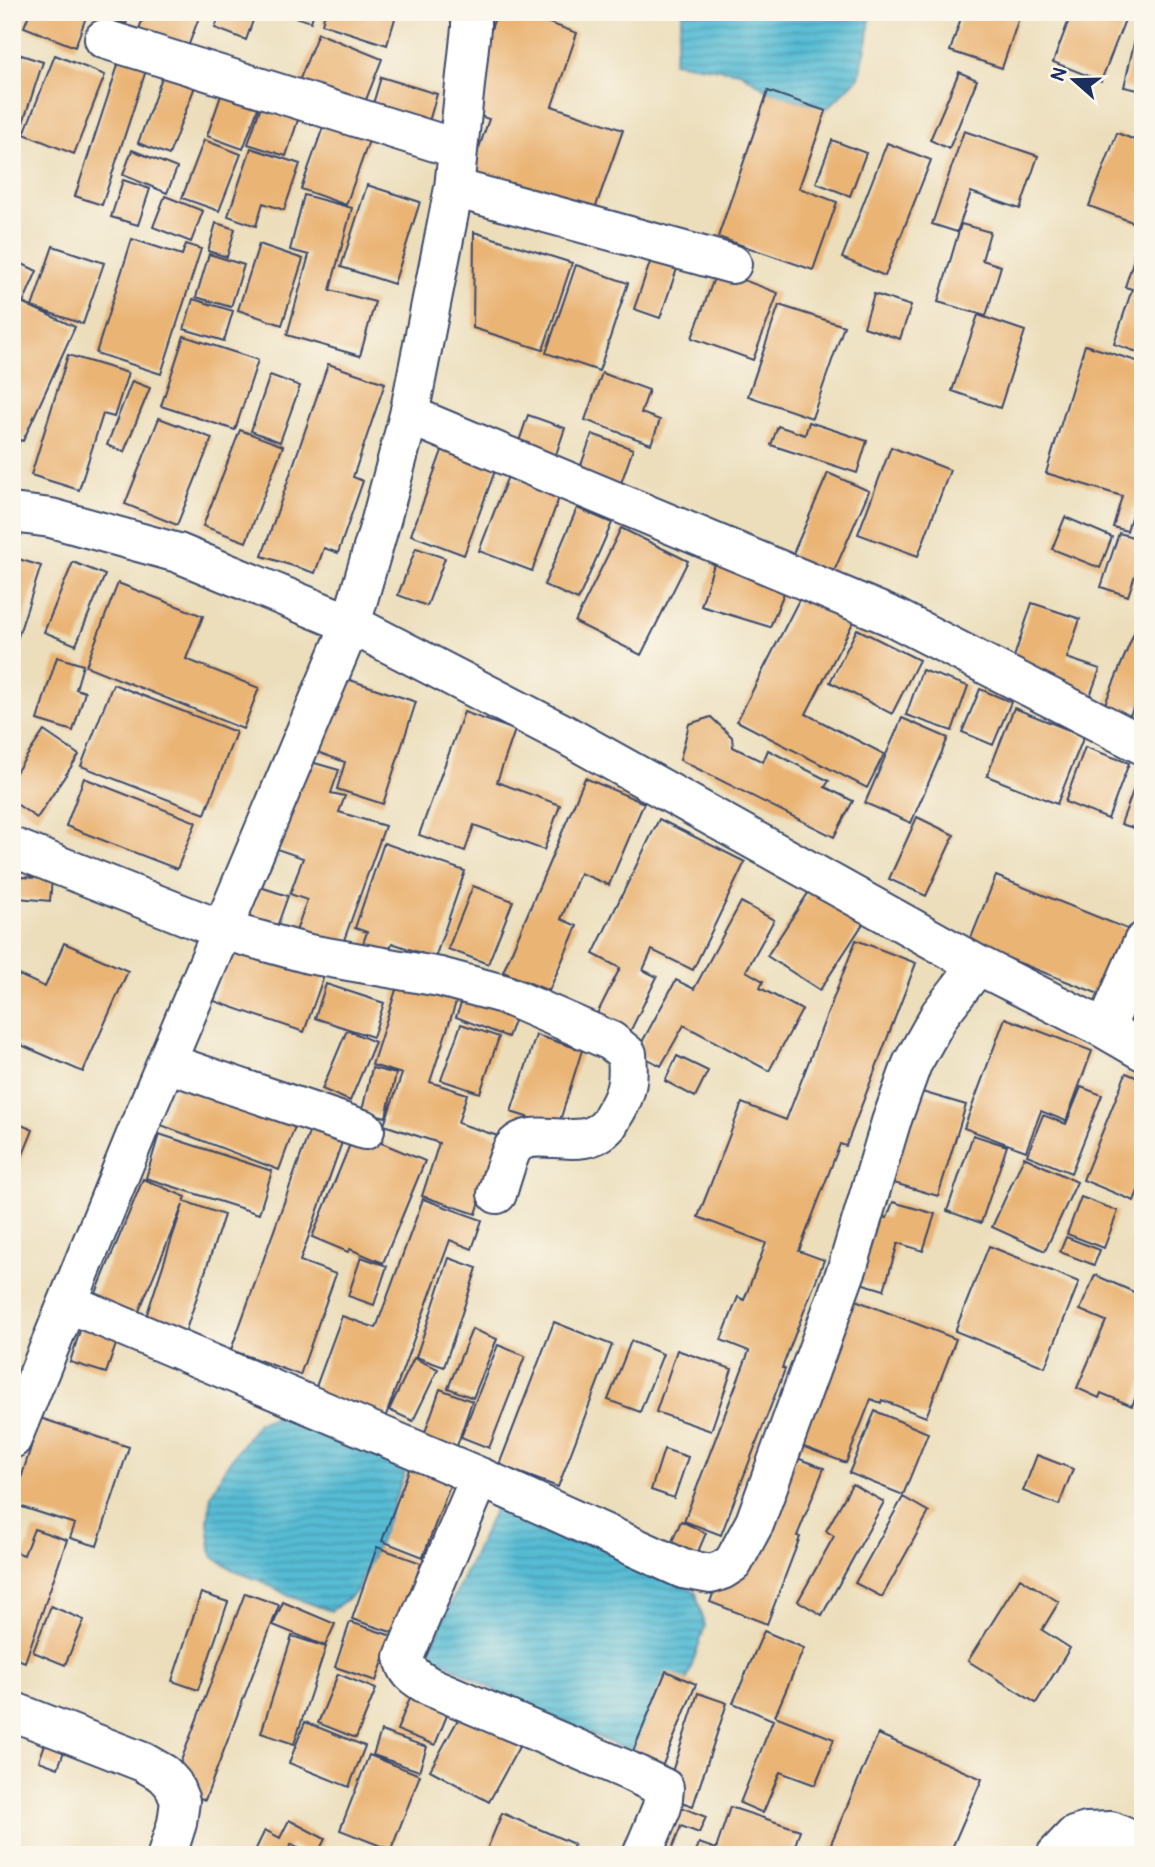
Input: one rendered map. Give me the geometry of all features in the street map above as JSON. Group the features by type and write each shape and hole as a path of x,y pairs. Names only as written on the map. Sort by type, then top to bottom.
{"street":[{"path":"12,1439 351,624 409,415 454,188 471,12"},
{"path":"104,39 458,149"},
{"path":"454,188 732,264"},
{"path":"409,415 895,618 1143,745"},
{"path":"12,513 51,518 178,553 351,624 564,734 978,965 1143,1051"},
{"path":"12,847 222,930 309,954 440,977 503,994 611,1041 627,1054 629,1077 623,1099 607,1126 587,1139 539,1137 525,1140 514,1147 497,1194"},
{"path":"1105,1029 1143,942"},
{"path":"68,1303 480,1477 683,1569 710,1574 722,1570 733,1563 755,1522 840,1289 891,1122 912,1064 940,1014 978,965"},
{"path":"167,1063 365,1130"},
{"path":"480,1477 404,1657 406,1667 429,1686 664,1788 662,1807 642,1855"},
{"path":"12,1711 143,1762 164,1774 173,1784 180,1801 177,1823 167,1855"},
{"path":"1056,1855 1074,1836 1087,1832 1111,1831 1143,1845"}],"water":[{"path":"683,12 870,12 868,39 859,77 828,108 775,95 740,72 673,62"},
{"path":"276,1416 314,1427 405,1472 379,1543 356,1592 331,1611 289,1596 264,1582 235,1571 212,1556 208,1522 211,1495 225,1468 258,1423"},
{"path":"511,1495 696,1593 705,1626 686,1683 647,1759 503,1695 428,1653 496,1507"}],"building":[{"path":"30,12 88,12 75,47 24,27"},
{"path":"95,12 130,12 126,24"},
{"path":"145,12 201,12 182,63 137,35"},
{"path":"221,12 256,12 246,40 215,28"},
{"path":"279,12 314,12 311,22"},
{"path":"325,12 397,12 387,45 322,24"},
{"path":"497,12 519,12 577,33 552,106 623,130 585,237 463,194 489,119 463,110"},
{"path":"963,12 1021,12 1002,68 950,51"},
{"path":"1072,12 1128,12 1101,81 1053,62"},
{"path":"1140,17 1143,17 1143,91 1124,87"},
{"path":"318,33 382,59 358,120 294,94"},
{"path":"125,44 152,52 102,205 75,196"},
{"path":"12,52 43,62 17,141 12,139"},
{"path":"55,55 105,75 74,154 24,134"},
{"path":"168,61 200,73 169,155 138,143"},
{"path":"959,72 977,80 949,149 930,140"},
{"path":"381,77 437,94 426,132 370,114"},
{"path":"225,84 262,97 243,149 207,136"},
{"path":"768,91 826,111 799,188 837,202 813,270 718,237"},
{"path":"263,100 301,111 286,156 248,144"},
{"path":"327,116 372,132 346,205 301,189"},
{"path":"964,131 1038,156 1020,209 971,192 957,232 932,224"},
{"path":"1117,133 1143,143 1143,226 1089,206"},
{"path":"204,140 241,154 219,211 182,198"},
{"path":"832,140 866,153 850,196 816,183"},
{"path":"887,143 931,160 885,276 842,258"},
{"path":"251,148 300,164 284,210 263,203 256,226 228,216"},
{"path":"132,150 177,168 167,193 123,175"},
{"path":"123,180 150,189 138,225 111,217"},
{"path":"367,185 420,202 394,284 341,267"},
{"path":"304,195 352,208 330,290 375,302 360,356 287,335 309,255 290,250"},
{"path":"165,196 203,211 191,242 153,227"},
{"path":"216,223 235,229 227,257 208,251"},
{"path":"961,224 990,232 982,260 1001,266 986,316 938,302"},
{"path":"474,232 572,263 543,350 473,328"},
{"path":"132,239 182,255 186,244 201,249 161,374 96,353"},
{"path":"259,244 303,259 282,325 238,310"},
{"path":"53,246 104,263 83,324 32,307"},
{"path":"1136,252 1143,254 1143,354 1114,344 1132,289 1125,287"},
{"path":"209,254 244,265 231,307 196,297"},
{"path":"653,254 679,263 660,318 634,309"},
{"path":"12,259 37,271 23,303 75,327 23,441 20,440 12,457"},
{"path":"576,265 628,283 599,371 546,353"},
{"path":"717,270 778,293 753,360 692,338"},
{"path":"874,294 911,306 900,339 864,327"},
{"path":"193,299 233,311 224,341 184,329"},
{"path":"779,305 844,326 812,418 748,396"},
{"path":"978,315 1025,331 1000,408 952,391"},
{"path":"184,336 258,360 235,430 161,406"},
{"path":"1085,345 1143,363 1143,509 1134,507 1127,531 1113,527 1122,496 1046,473"},
{"path":"68,355 128,373 114,417 103,414 79,490 31,475"},
{"path":"328,364 385,383 353,477 363,481 338,553 324,548 315,573 262,556"},
{"path":"602,373 649,390 641,413 660,420 651,444 585,420"},
{"path":"270,375 300,386 280,442 251,431"},
{"path":"132,381 150,388 124,452 107,445"},
{"path":"528,415 565,428 550,472 513,459"},
{"path":"159,418 212,438 177,525 125,504"},
{"path":"809,422 867,441 857,473 771,445 778,426 805,435"},
{"path":"240,430 283,446 246,542 203,526"},
{"path":"592,434 633,449 620,486 579,471"},
{"path":"891,447 950,470 918,556 858,534"},
{"path":"443,448 496,468 464,555 411,535"},
{"path":"828,473 869,491 829,583 788,565"},
{"path":"508,476 560,495 532,571 479,551"},
{"path":"577,508 612,523 578,600 544,585"},
{"path":"1065,517 1112,537 1100,568 1052,549"},
{"path":"621,528 688,561 641,655 575,622"},
{"path":"1119,533 1143,540 1143,551 1128,596 1101,587"},
{"path":"416,548 445,558 427,606 398,595"},
{"path":"12,557 41,566 13,652 12,652"},
{"path":"715,561 784,593 770,627 701,606"},
{"path":"73,562 105,575 76,645 44,632"},
{"path":"118,583 203,616 186,659 259,688 243,729 86,666"},
{"path":"804,590 856,617 806,714 884,754 867,788 737,721"},
{"path":"1032,603 1080,619 1067,658 1100,669 1090,696 1010,669"},
{"path":"1143,611 1143,707 1135,704 1123,731 1098,721"},
{"path":"857,629 919,660 892,714 830,682"},
{"path":"57,657 83,665 76,689 85,692 73,731 37,720"},
{"path":"922,670 968,686 952,731 906,715"},
{"path":"341,677 416,702 383,804 337,789 345,762 317,752"},
{"path":"113,684 236,732 205,814 81,766"},
{"path":"980,689 1011,702 993,745 962,732"},
{"path":"1014,708 1084,736 1057,804 987,776"},
{"path":"464,712 515,730 497,782 560,805 544,850 474,825 465,851 419,835"},
{"path":"711,717 732,737 733,747 763,762 768,750 829,781 825,787 853,801 834,837 680,760 689,724"},
{"path":"902,718 948,738 911,823 865,803"},
{"path":"44,731 79,755 37,818 12,801 12,778"},
{"path":"1085,747 1129,763 1108,819 1065,802"},
{"path":"304,760 339,770 331,793 345,796 339,812 385,826 339,954 294,937 307,900 290,894 303,858 271,847"},
{"path":"1143,766 1143,831 1121,824"},
{"path":"84,778 196,822 177,869 66,826"},
{"path":"585,778 644,803 609,885 580,873 561,919 577,926 549,991 503,972"},
{"path":"917,817 954,835 926,896 889,879"},
{"path":"659,819 745,862 693,970 652,950 643,970 657,977 624,1044 590,1028 620,968 593,954"},
{"path":"384,843 465,871 435,958 392,943 384,966 358,957 367,932 355,928"},
{"path":"996,876 1135,932 1109,998 969,943"},
{"path":"21,877 52,879 50,901 18,898"},
{"path":"816,881 868,916 820,990 767,956"},
{"path":"257,886 288,896 274,935 243,925"},
{"path":"473,886 513,901 488,964 448,949"},
{"path":"741,902 774,920 746,971 763,981 760,988 802,1010 769,1071 684,1025 661,1066 636,1053 676,980 694,989"},
{"path":"856,940 916,963 846,1146 840,1144 799,1251 824,1260 721,1535 684,1521 749,1351 721,1340 738,1297 744,1300 766,1243 698,1217 742,1103 786,1120"},
{"path":"236,941 326,970 304,1032 214,1001"},
{"path":"64,943 128,971 83,1072 12,1041 12,990 19,975 45,987"},
{"path":"402,971 460,990 430,1082 467,1094 458,1123 501,1137 476,1214 422,1196 439,1143 384,1125 402,1074 372,1065"},
{"path":"326,984 384,1003 373,1037 315,1018"},
{"path":"468,985 520,1005 508,1037 456,1017"},
{"path":"1005,1018 1092,1051 1066,1121 1041,1111 1026,1151 964,1128"},
{"path":"461,1024 499,1037 480,1093 441,1080"},
{"path":"347,1030 375,1042 350,1101 322,1089"},
{"path":"536,1035 582,1050 558,1127 511,1112"},
{"path":"677,1056 708,1071 695,1097 665,1081"},
{"path":"185,1063 302,1107 279,1170 161,1125"},
{"path":"372,1068 396,1074 386,1117 362,1111"},
{"path":"1126,1073 1143,1080 1143,1178 1134,1201 1083,1180"},
{"path":"895,1084 966,1105 938,1196 867,1175"},
{"path":"1081,1087 1102,1095 1071,1173 1027,1155 1043,1115 1066,1124"},
{"path":"315,1116 347,1128 300,1261 336,1274 300,1375 231,1350"},
{"path":"12,1121 33,1130 12,1182"},
{"path":"355,1132 425,1161 383,1263 312,1237"},
{"path":"159,1134 272,1171 259,1214 146,1178"},
{"path":"973,1135 1007,1146 981,1223 947,1211"},
{"path":"1024,1157 1077,1182 1045,1251 992,1227"},
{"path":"143,1179 186,1197 184,1201 224,1215 180,1348 140,1335 183,1205 132,1328 89,1310"},
{"path":"1081,1197 1118,1211 1104,1248 1067,1234"},
{"path":"423,1199 482,1220 472,1249 450,1240 381,1429 310,1403 342,1316 376,1328"},
{"path":"893,1202 935,1214 923,1251 898,1243 884,1290 840,1277 860,1210 887,1218"},
{"path":"1066,1237 1100,1250 1094,1265 1060,1252"},
{"path":"989,1246 1079,1282 1045,1367 955,1331"},
{"path":"361,1257 387,1266 374,1305 348,1296"},
{"path":"449,1258 477,1268 444,1367 416,1357"},
{"path":"1095,1275 1143,1296 1143,1381 1132,1406 1101,1393 1099,1398 1077,1388 1106,1321 1080,1310"},
{"path":"840,1294 956,1339 926,1417 882,1400 881,1403 871,1399 846,1463 783,1439"},
{"path":"83,1321 120,1333 106,1373 70,1362"},
{"path":"554,1322 612,1345 558,1487 499,1465"},
{"path":"472,1329 497,1339 473,1398 448,1388"},
{"path":"631,1341 663,1354 640,1412 608,1400"},
{"path":"498,1345 525,1356 489,1448 461,1437"},
{"path":"677,1350 732,1369 711,1431 656,1412"},
{"path":"414,1358 438,1369 413,1421 389,1410"},
{"path":"440,1389 472,1401 454,1455 421,1444"},
{"path":"875,1411 928,1433 903,1495 849,1473"},
{"path":"40,1418 129,1447 97,1546 70,1538 75,1524 13,1504"},
{"path":"418,1446 459,1461 423,1557 382,1541"},
{"path":"770,1448 824,1468 767,1624 710,1602"},
{"path":"664,1449 688,1457 674,1498 651,1490"},
{"path":"1037,1455 1073,1469 1059,1505 1023,1491"},
{"path":"852,1484 884,1502 822,1615 798,1601 834,1536 826,1531"},
{"path":"903,1497 929,1512 882,1597 855,1583"},
{"path":"681,1521 706,1533 692,1566 666,1555"},
{"path":"34,1529 67,1540 25,1662 12,1657 12,1551 24,1555"},
{"path":"377,1547 421,1563 397,1634 352,1619"},
{"path":"1020,1578 1059,1602 1042,1630 1070,1648 1036,1703 968,1661"},
{"path":"201,1593 228,1602 198,1690 172,1681"},
{"path":"245,1593 279,1605 205,1800 171,1787"},
{"path":"283,1602 335,1624 325,1646 273,1625"},
{"path":"51,1606 84,1620 65,1665 33,1652"},
{"path":"350,1622 392,1636 376,1681 335,1667"},
{"path":"764,1631 804,1648 775,1716 834,1739 815,1785 780,1772 763,1813 740,1803 773,1720 733,1703"},
{"path":"292,1636 326,1647 294,1744 261,1733"},
{"path":"666,1671 696,1684 657,1779 627,1766"},
{"path":"338,1674 376,1689 356,1738 318,1723"},
{"path":"414,1688 452,1703 435,1745 397,1730"},
{"path":"698,1693 727,1703 693,1806 664,1796"},
{"path":"461,1714 520,1745 489,1802 430,1770"},
{"path":"305,1722 365,1746 349,1787 289,1763"},
{"path":"50,1730 69,1737 58,1768 39,1761"},
{"path":"381,1731 427,1747 419,1771 373,1755"},
{"path":"878,1734 982,1779 949,1855 826,1855"},
{"path":"369,1755 420,1775 391,1850 340,1830"},
{"path":"671,1803 706,1817 699,1833 681,1826 671,1851 654,1844"},
{"path":"730,1807 800,1830 792,1855 695,1855 699,1843 716,1849"},
{"path":"502,1813 574,1844 570,1855 485,1854"},
{"path":"289,1820 325,1839 317,1855 311,1855 291,1844 285,1855 253,1855 265,1830 280,1838"}]}
